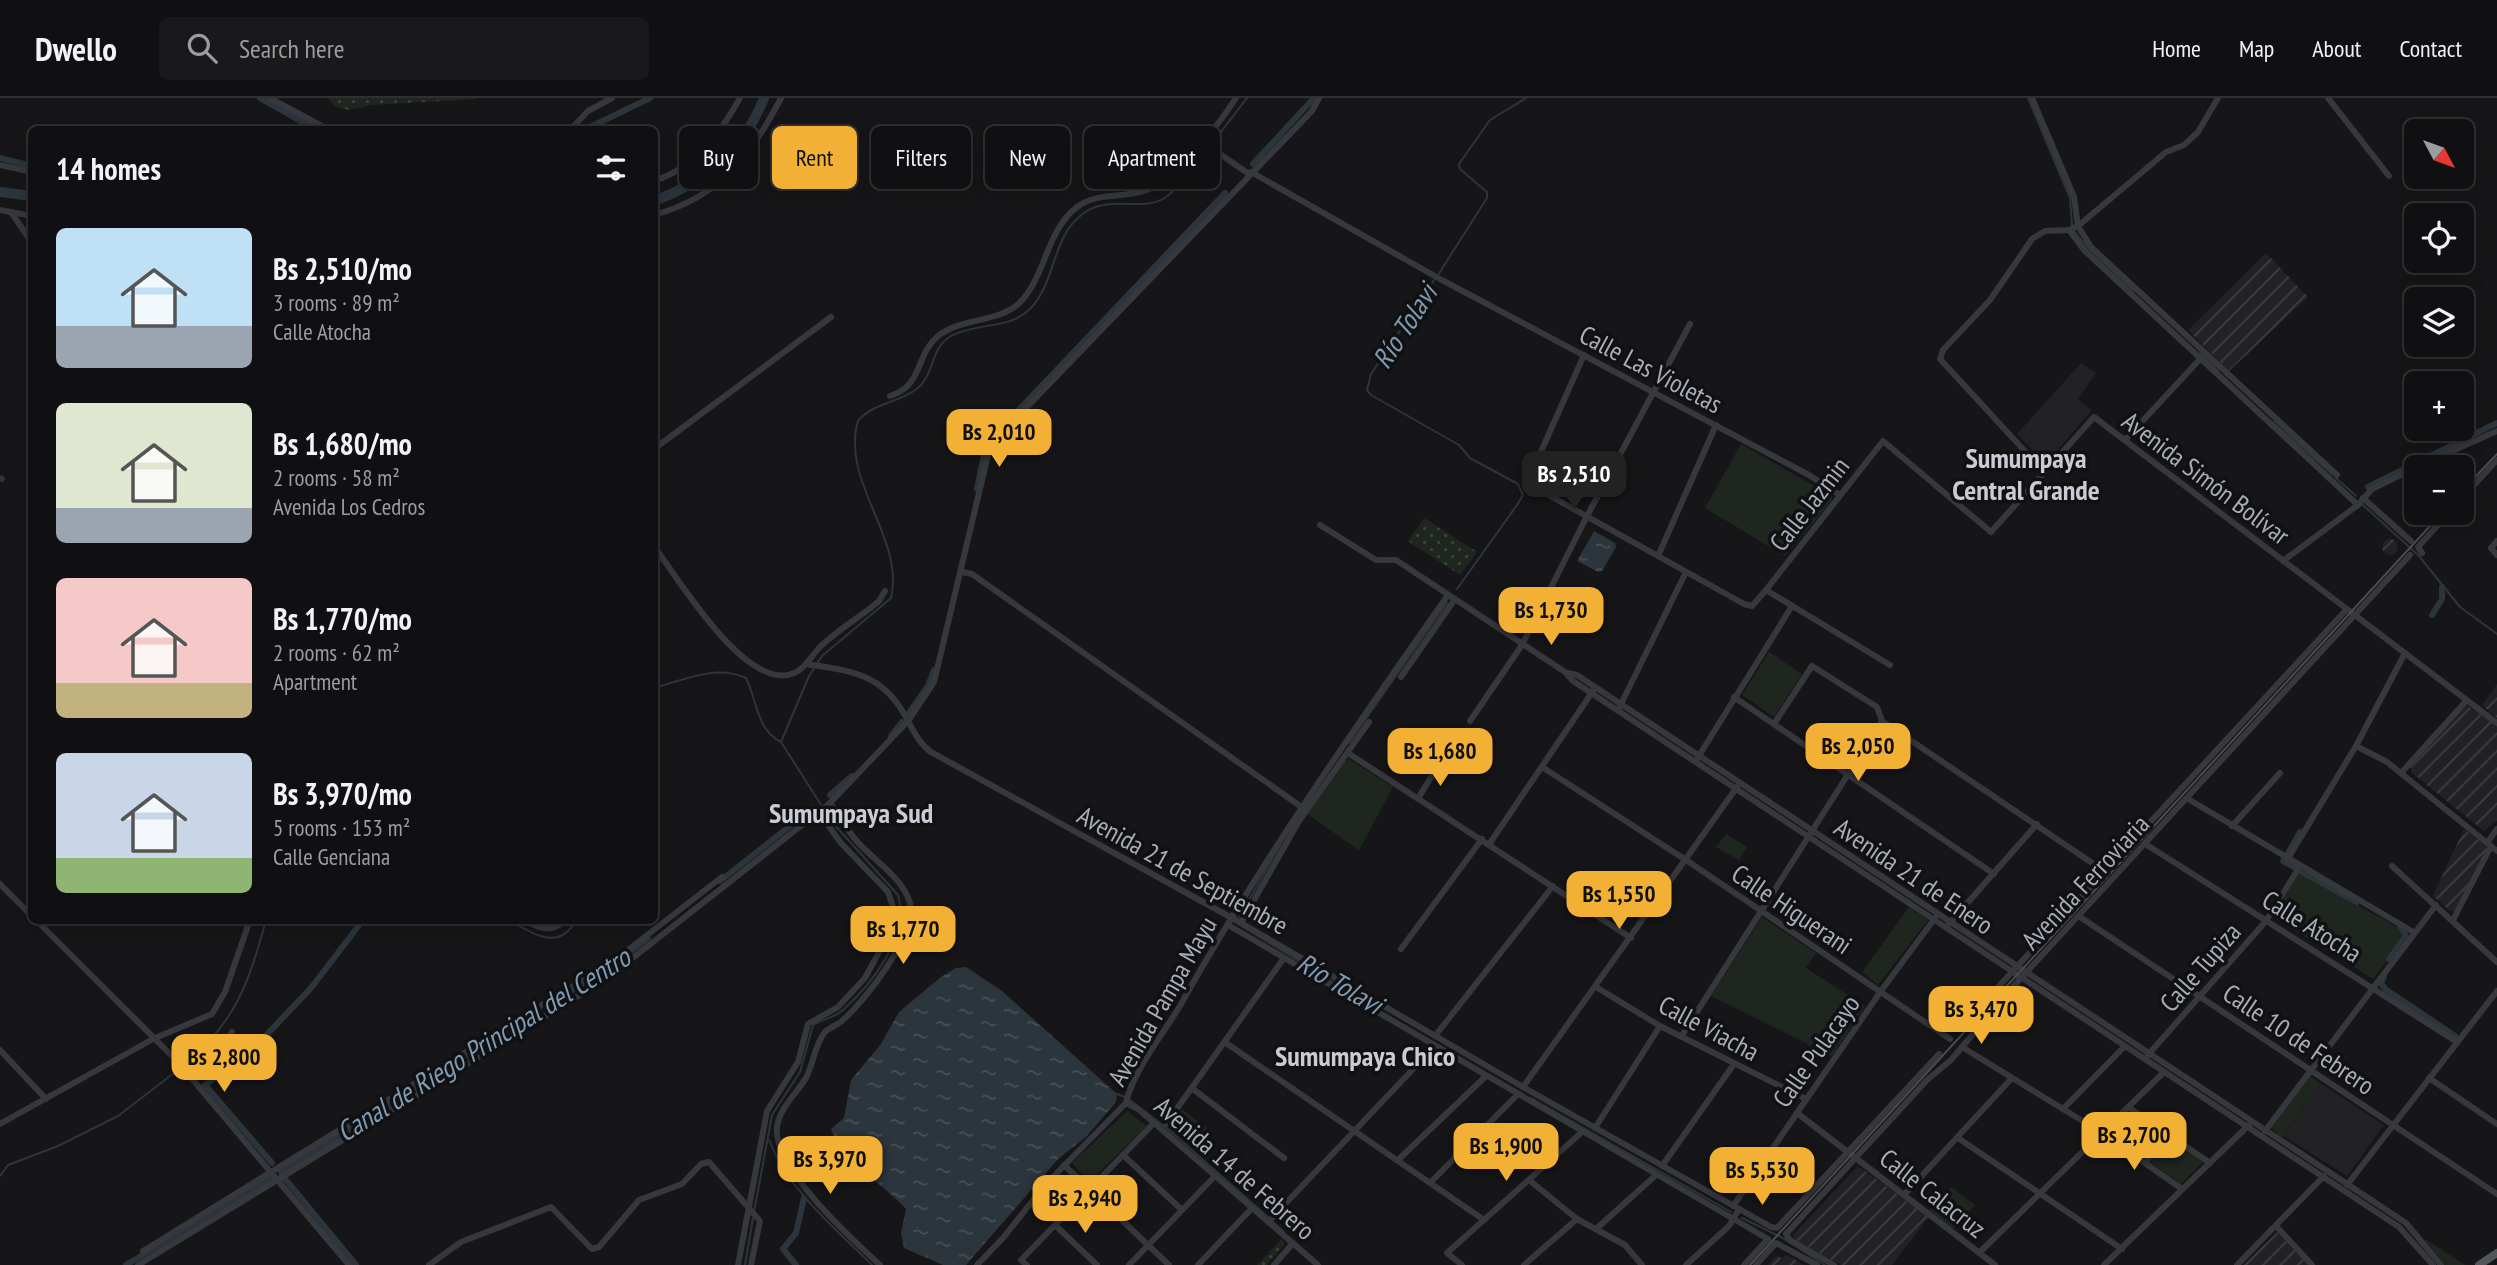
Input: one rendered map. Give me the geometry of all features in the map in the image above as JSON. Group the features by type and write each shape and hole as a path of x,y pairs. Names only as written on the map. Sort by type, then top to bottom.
{"main road":[{"path":"2479,1265 2497,1253"}],"street":[{"path":"270,98 322,126"},
{"path":"574,126 588,111 612,98"},
{"path":"658,180 670,176 701,155 740,98"},
{"path":"658,214 691,203 723,181 766,125 781,98"},
{"path":"1215,126 1237,98"},
{"path":"138,1265 630,963 824,808 908,720 934,682 988,455 1002,433 1311,111 1319,98"},
{"path":"2032,98 2074,197 2074,228 2084,250 2358,505"},
{"path":"2045,473 1940,359 1943,350 1990,300 2032,239 2045,231 2074,228 2166,152 2184,145 2198,132 2217,98"},
{"path":"2328,98 2389,176"},
{"name":"Calle Las Violetas","path":"1220,154 1439,278 1809,475 1840,495"},
{"path":"0,165 28,171"},
{"path":"890,396 910,385 938,336 965,323 1011,309 1024,299 1059,228 1077,208 1102,197 1150,189"},
{"path":"0,210 28,215"},
{"path":"11,212 28,237"},
{"path":"2074,228 2091,247 2337,475"},
{"path":"658,446 831,317"},
{"path":"1470,721 1522,645 1586,518 1690,324"},
{"path":"1584,355 1527,483 1744,604 1752,606 1766,590 1890,665"},
{"path":"2125,440 2201,358"},
{"name":"Avenida Simón Bolívar","path":"1882,441 1991,532 2094,417 2497,723"},
{"path":"1658,556 1716,425"},
{"path":"2445,455 2496,433"},
{"name":"Calle Jazmin","path":"1766,590 1882,441"},
{"path":"2474,485 2497,460"},
{"path":"2283,561 2358,505 2372,489 2404,473"},
{"path":"2363,498 2411,541"},
{"name":"Avenida 21 de Enero","path":"1320,525 1376,560 1396,560 1522,645 1566,672 1577,675 1593,690 2016,970 2124,1046 2147,1057 2164,1073 2249,1125 2265,1131 2405,1231 2433,1265"},
{"path":"2422,553 2418,547 2438,525"},
{"path":"2497,541 2491,548 2497,555"},
{"path":"658,551 729,646 757,667 779,676 794,673 808,664 819,648 879,601 885,591"},
{"name":"Avenida Ferroviaria","path":"1834,1265 1790,1240 1786,1234 1927,1080 1962,1047 2410,555"},
{"path":"962,572 972,574 1300,806"},
{"path":"1619,707 1686,572"},
{"name":"Avenida Pampa Mayu","path":"976,1265 1064,1165 1126,1103 1129,1086 1157,1046 1300,806 1448,595"},
{"path":"1401,677 1455,599"},
{"path":"1697,759 1792,606"},
{"name":"Avenida Ferroviaria","path":"1987,999 2107,873 2347,609"},
{"path":"2287,860 2356,747 2405,653"},
{"name":"Avenida 21 de Septiembre","path":"808,664 884,685 921,744 930,752 1230,922 1284,958 1434,1047 1768,1239 1744,1265"},
{"path":"1774,724 1812,666 1877,707 1882,720 2107,873"},
{"path":"1490,843 1593,690"},
{"path":"1734,697 1994,874"},
{"path":"2401,772 2467,700"},
{"path":"1681,1037 1882,720"},
{"name":"Avenida Pampa Mayu","path":"1241,923 1299,821 1368,722"},
{"path":"2356,747 2401,772 2492,847"},
{"path":"1348,753 1490,843 1631,938"},
{"path":"1419,797 1439,764"},
{"name":"Calle Higuerani","path":"1542,767 1686,860 1950,1040"},
{"path":"2232,826 2280,773"},
{"path":"1523,1087 1738,786"},
{"path":"2188,799 2414,933"},
{"path":"824,808 901,886 911,905 906,927 881,978 842,1021 824,1033 806,1079 787,1103 777,1126 781,1151 811,1196 880,1265"},
{"path":"738,1265 752,1211 767,1111 798,1062 808,1024 838,1007 865,978 886,939 894,909 888,892 840,842 824,808"},
{"path":"1948,925 2037,824"},
{"path":"2453,920 2492,847 2497,829"},
{"path":"1401,949 1482,839"},
{"name":"Calle Atocha","path":"2147,845 2457,1042"},
{"name":"Calle Tupiza","path":"2147,1057 2266,921 2300,866"},
{"path":"2392,866 2497,962"},
{"path":"143,1251 615,961 722,877"},
{"path":"0,884 28,912"},
{"path":"1435,1036 1553,886"},
{"path":"2265,1131 2436,905"},
{"name":"Calle 10 de Febrero","path":"2080,916 2497,1194"},
{"name":"Calle Pulacayo","path":"1686,1265 1734,1220 1736,1208 1806,1099 1936,918"},
{"name":"Avenida 21 de Septiembre","path":"1230,922 1241,923 1595,1128 1736,1208 1777,1228 1848,1152"},
{"path":"40,924 192,1078 280,1180 304,1215 349,1265"},
{"path":"0,1124 153,1039 205,1017 217,1009 249,924"},
{"path":"534,924 547,929 554,929 560,924"},
{"path":"1166,1124 1284,958"},
{"name":"Avenida 21 de Enero","path":"2024,976 2325,1175 2347,1185 2406,1223 2441,1265"},
{"name":"Calle Viacha","path":"1596,987 1660,1026 1806,1099"},
{"path":"2347,1185 2497,991"},
{"path":"1595,1128 1660,1026"},
{"path":"192,1078 213,1058 232,1032"},
{"path":"1226,1043 1399,1159 1484,1220"},
{"path":"2063,1109 2124,1046"},
{"path":"1270,1220 1434,1047"},
{"path":"1962,1047 2102,1133 2182,1189"},
{"path":"0,1050 46,1099"},
{"path":"1797,1113 1848,1152 1939,1054"},
{"path":"1662,1166 1734,1064"},
{"path":"1979,1253 2164,1073"},
{"path":"1399,1159 1485,1077"},
{"path":"2429,1078 2497,1124"},
{"path":"1904,1195 2011,1079"},
{"path":"1193,1089 1284,1158"},
{"path":"1432,1182 1517,1095"},
{"name":"Avenida 14 de Febrero","path":"1126,1103 1154,1123 1252,1208 1270,1220 1318,1265"},
{"path":"2128,1107 2210,1163"},
{"path":"1024,1262 1055,1225 1154,1123"},
{"path":"2104,1265 2249,1125"},
{"path":"2145,1163 2166,1131"},
{"path":"1462,1265 1447,1253 1582,1132"},
{"path":"1958,1138 2122,1249"},
{"name":"Calle Calacruz","path":"1848,1152 1995,1265"},
{"path":"1123,1155 1182,1210"},
{"path":"429,1265 461,1242 551,1207 592,1249 599,1247 639,1200 682,1184 705,1162 715,1166 760,1221 751,1265"},
{"path":"1064,1165 1169,1265"},
{"path":"1596,1229 1656,1175"},
{"path":"2237,1265 2325,1175"},
{"path":"1129,1265 1215,1176"},
{"path":"1529,1180 1577,1219 1625,1245 1642,1265"},
{"path":"1198,1265 1252,1208"},
{"path":"1524,1265 1577,1219"},
{"path":"1055,1225 1097,1265"},
{"path":"2276,1226 2312,1265"},
{"path":"1274,1265 1293,1243"},
{"path":"1756,1265 1776,1243 1817,1265"}],"shaded area":[{"path":"328,98 477,99 372,105 348,110 335,107"},
{"path":"2266,253 2308,297 2229,371 2188,330"},
{"path":"2081,363 2096,373 2078,400 2092,410 2046,464 2017,434"},
{"path":"1741,444 1832,496 1832,501 1785,556 1705,508"},
{"path":"1424,518 1477,552 1460,575 1408,541"},
{"path":"2387,539 2393,539 2398,547 2396,553 2387,555 2382,550 2382,544"},
{"path":"1769,652 1802,674 1774,717 1742,695"},
{"path":"2497,684 2497,718 2482,705"},
{"path":"2466,705 2497,726 2497,820 2484,831 2411,772 2411,767"},
{"path":"1349,759 1393,787 1359,850 1307,814 1342,763"},
{"path":"2464,829 2486,846 2486,852 2455,911 2450,911 2433,896"},
{"path":"1726,834 1747,847 1739,860 1716,847"},
{"path":"2299,873 2405,931 2406,936 2373,979 2273,917"},
{"path":"1909,907 1928,920 1878,985 1862,972"},
{"path":"1762,917 1816,953 1806,968 1865,1006 1832,1056 1711,996"},
{"path":"2310,1076 2320,1083 2282,1138 2271,1128"},
{"path":"2320,1083 2384,1125 2347,1176 2284,1136"},
{"path":"1182,1109 1213,1133 1197,1152 1168,1128"},
{"path":"1127,1111 1147,1126 1089,1182 1072,1163"},
{"path":"2167,1137 2203,1162 2181,1184 2150,1162"},
{"path":"1858,1166 1929,1217 1892,1265 1841,1265 1794,1239 1793,1235"},
{"path":"1951,1187 1975,1205 1953,1229 1929,1210"},
{"path":"2277,1232 2308,1265 2243,1265"},
{"path":"1282,1239 1284,1245 1267,1265 1257,1265"},
{"path":"2427,1240 2465,1265 2445,1265"},
{"path":"1777,1255 1781,1258 1787,1255 1804,1265 1768,1265"}],"water":[{"path":"1594,531 1615,543 1616,547 1602,571 1598,572 1577,561"},
{"path":"966,967 1002,991 1117,1094 1116,1102 1086,1137 1058,1159 966,1265 943,1265 904,1248 901,1233 906,1209 854,1162 831,1129 844,1118 851,1080 881,1044 899,1012 941,977 956,968"}],"waterway":[{"path":"260,98 309,126"},
{"path":"592,126 650,98"},
{"path":"658,199 689,184 720,162 746,133 764,98"},
{"path":"1220,133 1247,98"},
{"name":"Canal de Riego Principal del Centro","path":"1253,164 1314,98"},
{"name":"Río Tolavi","path":"1438,275 1487,198 1487,192 1460,169 1459,164 1490,120 1526,98"},
{"path":"2028,98 2070,198 2072,226"},
{"path":"0,158 28,165"},
{"path":"781,742 809,676 822,656 891,598 893,576 889,553 858,466 855,443 858,421 871,410 918,388 939,347 951,336 1012,320 1030,309 1039,298 1065,234 1084,213 1105,205 1157,202 1175,189"},
{"path":"0,192 28,196"},
{"name":"Canal de Riego Principal del Centro","path":"977,489 984,455 995,435 1225,193"},
{"path":"2074,231 2087,247 2134,291"},
{"name":"Río Tolavi","path":"1434,280 1371,374 1367,390 1371,395 1459,445 1470,458 1518,484 1523,495 1457,589"},
{"path":"2200,352 2218,371"},
{"path":"2273,422 2332,474"},
{"path":"2368,487 2497,423"},
{"path":"2336,478 2356,496"},
{"path":"2363,505 2419,556 2460,607 2497,634"},
{"path":"2432,615 2442,599 2442,587"},
{"name":"Río Tolavi","path":"1349,743 1447,603"},
{"name":"Canal de Riego Principal del Centro","path":"909,713 928,686 934,670"},
{"path":"658,687 712,673 735,674 746,678 767,730 781,742 832,822 898,895 898,927 886,958 865,987 843,1010 813,1025 800,1072 772,1115 754,1212"},
{"name":"Canal de Riego Principal del Centro","path":"891,736 902,722"},
{"name":"Canal de Riego Principal del Centro","path":"830,795 852,776"},
{"name":"Canal de Riego Principal del Centro","path":"720,881 813,808"},
{"path":"2287,855 2300,832"},
{"name":"Río Tolavi","path":"1239,917 1280,846"},
{"path":"2283,861 2294,867"},
{"path":"2302,872 2357,902"},
{"path":"186,1064 229,1016 246,981 265,924"},
{"path":"272,1163 205,1085 256,1046 311,988 360,924"},
{"path":"517,924 537,935 554,938 570,930 574,924"},
{"name":"Río Tolavi","path":"1240,925 1351,993"},
{"path":"2389,959 2406,936 2400,926"},
{"name":"Canal de Riego Principal del Centro","path":"553,1002 610,967 648,938"},
{"path":"2384,976 2381,983 2385,989 2455,1036"},
{"name":"Canal de Riego Principal del Centro","path":"281,1172 505,1032"},
{"path":"0,1176 8,1165 58,1146 118,1116 174,1073"},
{"path":"1117,1094 1125,1097"},
{"name":"Río Tolavi","path":"1531,1098 1731,1212"},
{"path":"1130,1100 1169,1130 1269,1218"},
{"path":"769,1140 788,1176 800,1192 872,1265"},
{"name":"Canal de Riego Principal del Centro","path":"126,1265 270,1178"},
{"path":"286,1180 356,1265"},
{"path":"796,1265 783,1249 796,1233 804,1198"},
{"path":"745,1265 753,1218"},
{"name":"Río Tolavi","path":"1742,1218 1781,1237 1825,1265"},
{"path":"1273,1222 1283,1231"}],"tram line":[{"path":"2474,478 2497,454"},
{"path":"1750,1265 2431,525"}],"district":[{"name":"Sumumpaya Central Grande","path":"2026,473"},
{"name":"Sumumpaya Sud","path":"851,812"},
{"name":"Sumumpaya Chico","path":"1365,1055"}]}
